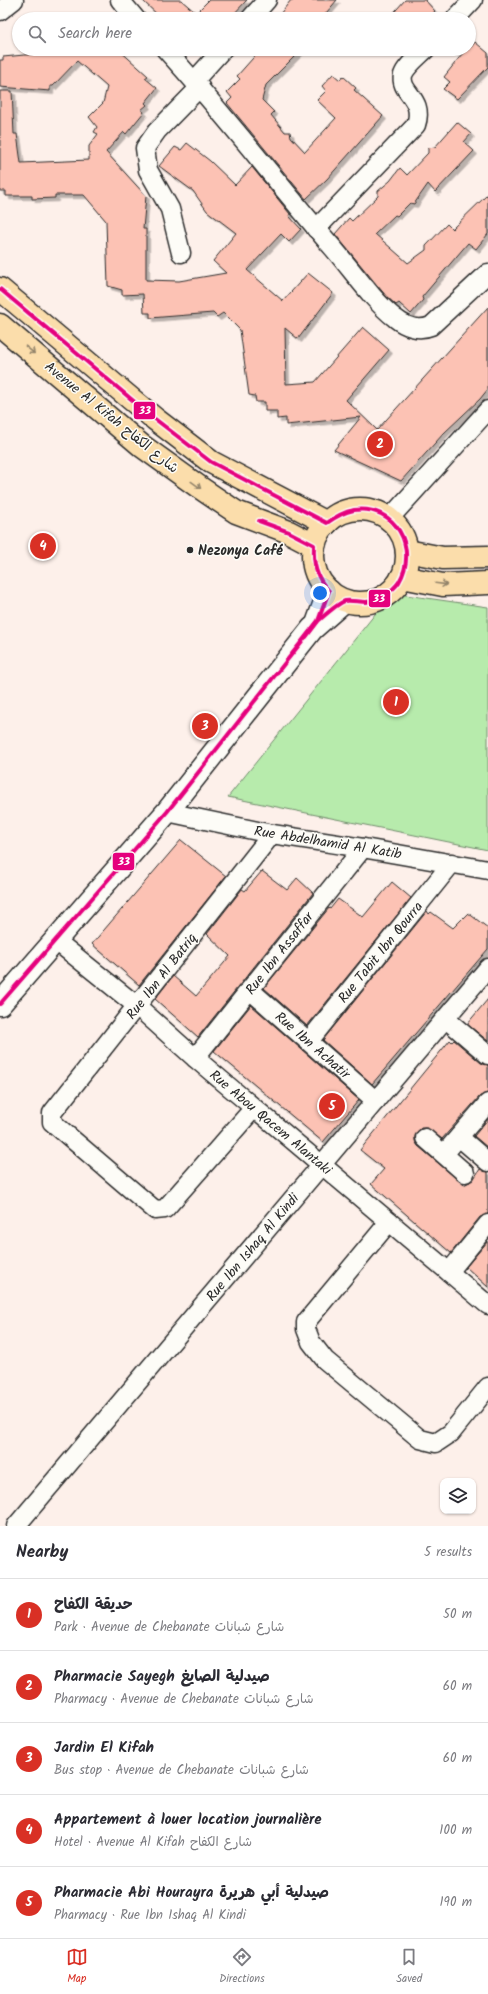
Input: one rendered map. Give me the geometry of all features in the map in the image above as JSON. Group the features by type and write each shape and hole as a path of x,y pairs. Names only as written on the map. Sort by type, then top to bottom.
{"main road":[{"name":"Avenue Al Kifah شارع الكفاح","path":"0,290 155,419 211,462 327,523"},
{"name":"Avenue Al Kifah شارع الكفاح","path":"0,324 142,446 199,487 236,512 289,532 314,545"},
{"path":"357,510 377,512 389,519 398,528 404,539 407,551 407,564 402,577 393,590 381,598 366,603 336,596 317,574 313,560 314,545 319,533 327,523 338,515 357,510"},
{"path":"407,551 443,558 488,557"},
{"path":"402,577 443,585 488,583"}],"street":[{"path":"0,11 14,0"},
{"path":"120,0 130,12"},
{"path":"256,12 267,0"},
{"path":"462,12 473,0"},
{"path":"171,56 197,84 316,229 383,307 404,324 422,330 431,326 488,273"},
{"path":"181,253 170,209 148,170 145,148 218,56"},
{"path":"316,229 416,125 418,108 403,82 404,74 420,56"},
{"path":"389,519 488,410"},
{"path":"0,1004 167,812 318,621 336,596"},
{"name":"Rue Abdelhamid Al Katib","path":"167,812 272,834 488,870"},
{"name":"Rue Ibn Al Batriq","path":"254,1108 165,1208 160,1211 155,1210 52,1122 51,1117 272,834"},
{"name":"Rue Ibn Assaffar","path":"195,1058 362,848"},
{"name":"Rue Tabit Ibn Qourra","path":"309,1041 452,863"},
{"name":"Rue Abou Qacem Alantaki","path":"55,940 137,1006 195,1058 488,1305"},
{"name":"Rue Ibn Ishaq Al Kindi","path":"16,1526 488,968"},
{"name":"Rue Ibn Achatir","path":"250,990 376,1101"},
{"path":"446,1018 488,1055"},
{"path":"444,1154 488,1103"},
{"path":"459,1137 488,1162"},
{"path":"425,1138 465,1173"},
{"path":"389,1222 306,1322 306,1330 311,1342 325,1360 420,1439 436,1443 451,1432 488,1387"},
{"path":"449,1272 488,1224"}],"green space":[{"path":"392,593 488,607 488,850 228,797"}],"building":[{"path":"142,0 181,0 195,12 155,12"},
{"path":"209,0 247,0 236,12 197,12"},
{"path":"291,0 337,0 327,12 282,12"},
{"path":"405,0 425,0 435,11 434,12 394,12"},
{"path":"476,43 488,53 488,67 457,99 443,89 450,82 444,77 460,56 476,56"},
{"path":"126,56 148,76 145,78 157,88 145,103 147,105 141,110 144,112 126,134 124,132 106,152 146,196 143,229 146,229 146,280 179,281 226,273 213,261 236,233 207,211 193,191 159,166 175,147 181,150 187,143 210,161 235,185 252,167 290,214 289,216 301,229 289,242 281,234 247,270 283,301 308,273 333,293 298,339 285,328 286,384 315,382 363,327 389,350 346,400 377,430 488,307 488,389 480,399 444,433 401,481 334,450 361,417 286,425 286,418 277,419 277,411 265,411 265,402 256,402 255,396 249,395 240,330 223,313 217,317 213,313 150,318 150,313 144,313 143,294 122,295 122,290 108,286 106,221 84,195 55,195 55,198 32,199 32,196 6,196 6,191 0,191 0,91 12,91 14,134 17,134 21,163 89,160 89,146 98,134 94,132 97,127 89,117 103,103 107,87 77,61 53,86 50,86 50,91 0,87 0,60 3,60 3,57"},
{"path":"255,56 295,56 266,85 262,100 274,112 271,115 285,132 290,132 291,137 305,152 336,118 317,100 326,91 322,86 333,74 340,80 343,76 356,88 354,90 383,116 327,179 306,199 227,103 232,98 227,92 240,79 237,76"},
{"path":"457,122 471,134 464,142 474,151 435,192 428,184 414,204 410,203 375,234 408,263 426,250 426,246 447,224 452,229 488,194 488,234 476,249 468,243 422,297 423,300 411,314 399,303 396,305 386,296 335,234 349,218 352,221 378,196 378,191 390,181 400,168 407,175 428,153 428,148 435,147"},
{"path":"181,840 226,876 139,985 92,944"},
{"path":"262,871 287,890 297,878 313,893 198,1037 155,999 173,976 196,996 230,956 207,934 242,889 245,891"},
{"path":"392,882 411,898 307,1026 264,988 338,899 363,917"},
{"path":"427,911 429,914 431,912 453,928 468,913 488,928 488,949 372,1084 323,1040"},
{"path":"488,999 488,1041 467,1024"},
{"path":"251,1005 359,1100 323,1142 214,1051"},
{"path":"450,1040 452,1042 454,1040 481,1063 488,1065 488,1093 480,1096 442,1139 427,1128 421,1128 415,1136 415,1141 418,1146 464,1185 473,1180 480,1169 488,1172 488,1214 480,1217 451,1253 371,1184 384,1169 360,1150"},
{"path":"488,1119 488,1148 474,1136"},
{"path":"488,1241 488,1287 466,1267"}],"transit line":[{"name":"33","path":"0,289 155,419 211,462 327,523 340,515 354,510 369,510 381,514 392,521 399,531 404,543 406,556 404,569 399,582 389,592 380,598 371,601 342,602 318,621 167,812 0,1004"},
{"name":"33","path":"259,521 289,532 314,545 316,570 321,581 329,591 318,621 306,637"}],"place":[{"name":"Pharmacie Sayegh صيدلية الصايغ","path":"380,444"},
{"name":"Appartement à louer location journalière","path":"43,546"},
{"name":"Nezonya Café","path":"190,550"},
{"name":"حديقة الكفاح","path":"396,702"},
{"name":"Jardin El Kifah","path":"205,726"},
{"name":"Pharmacie Abi Hourayra صيدلية أبي هريرة","path":"332,1106"}]}
